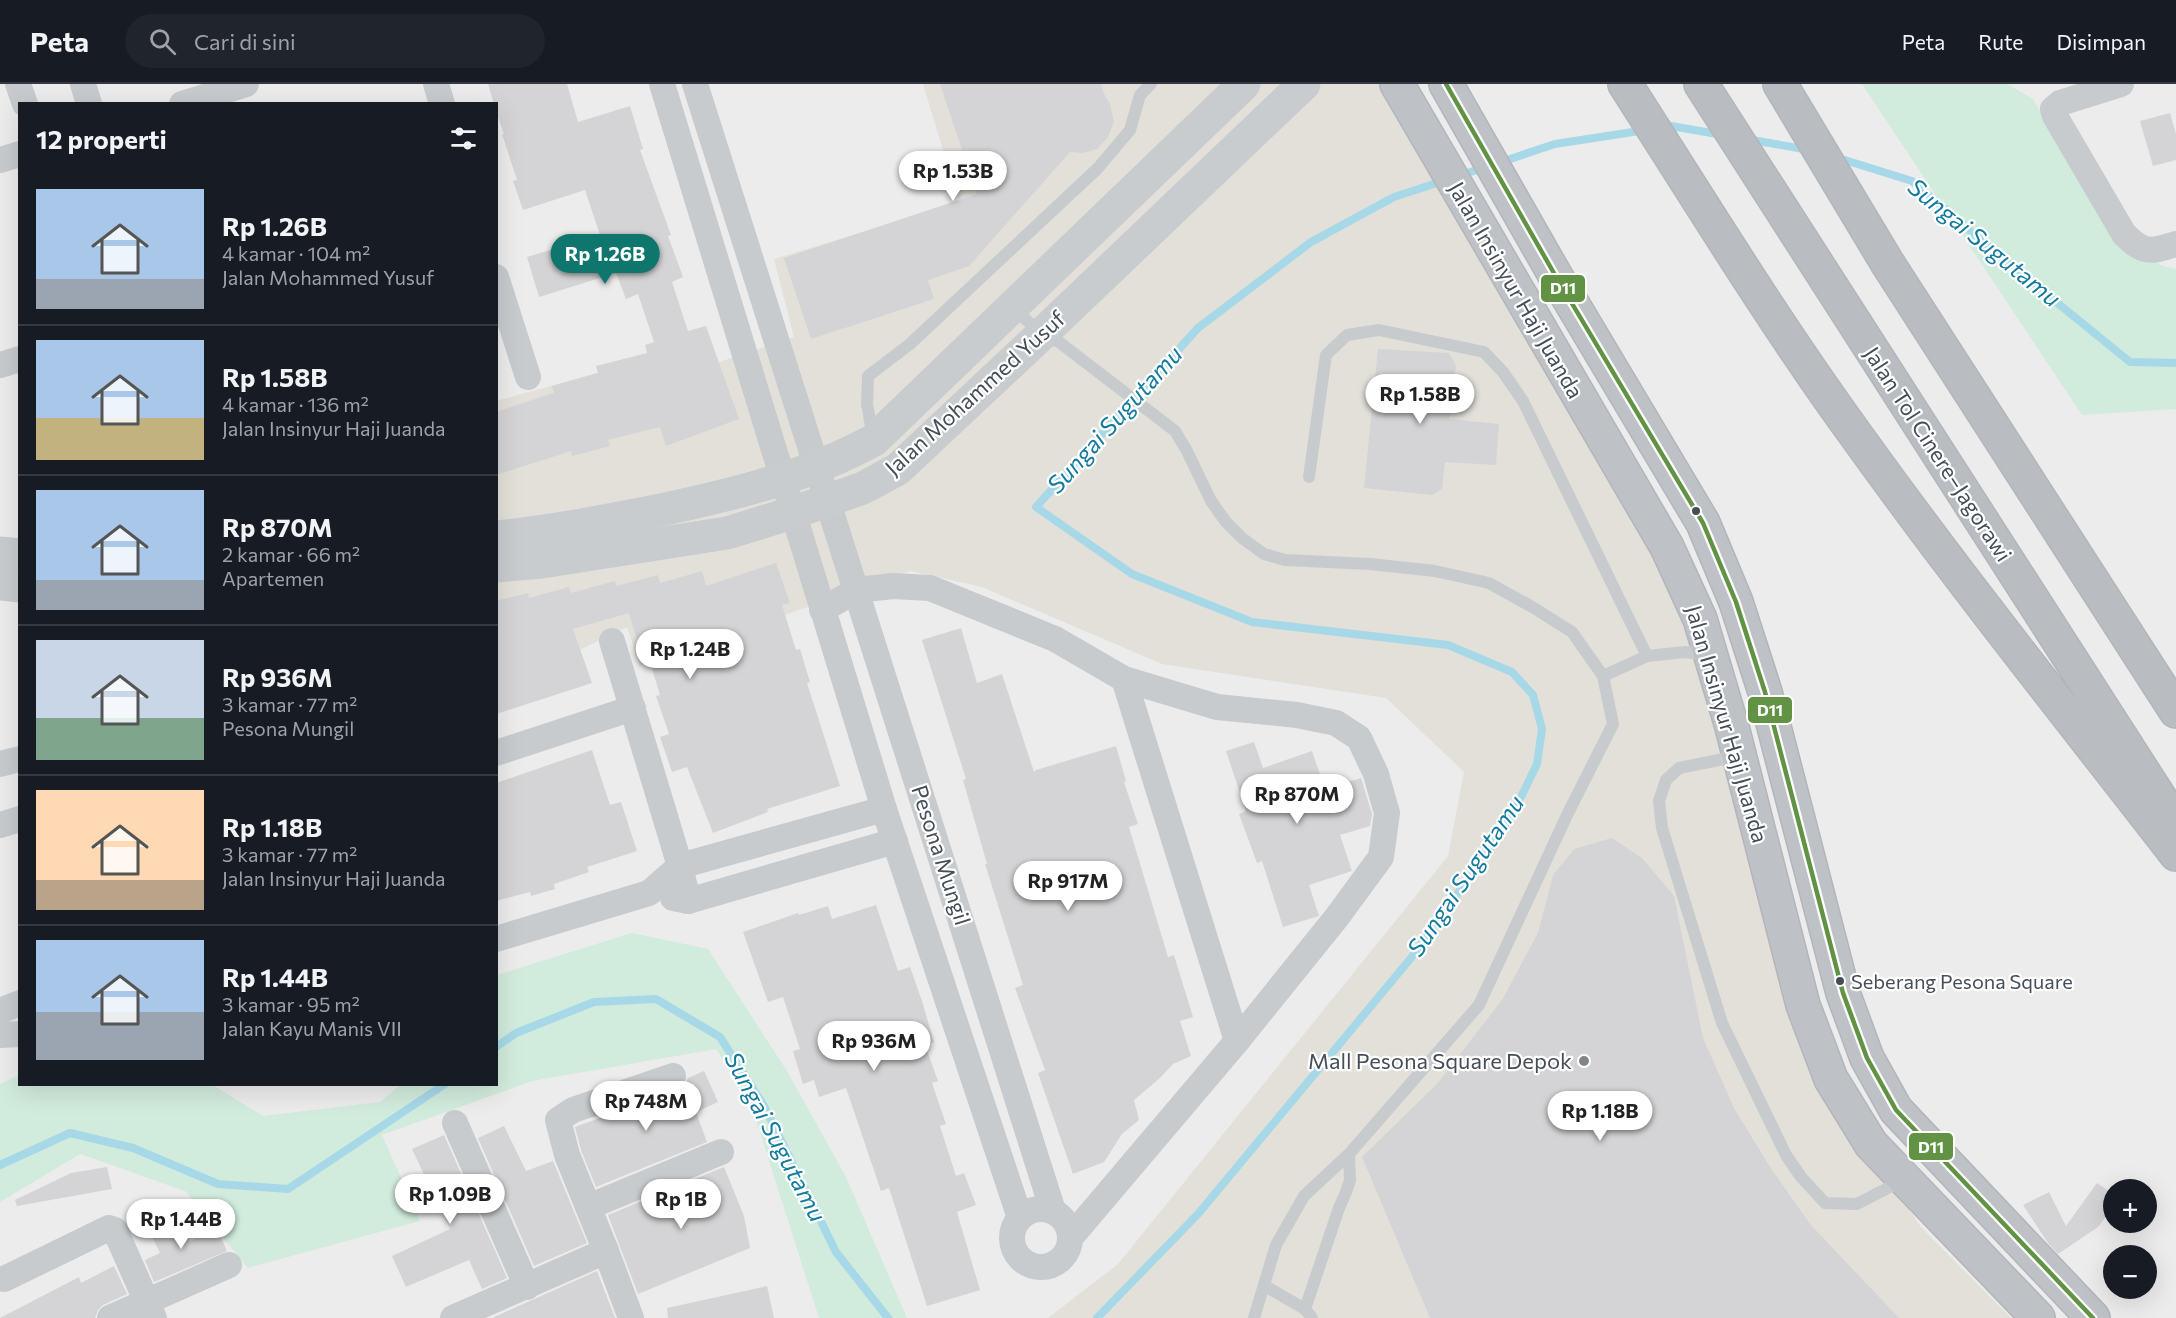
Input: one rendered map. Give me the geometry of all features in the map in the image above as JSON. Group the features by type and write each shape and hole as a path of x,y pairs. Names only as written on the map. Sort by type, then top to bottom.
{"highway":[{"name":"Jalan Insinyur Haji Juanda","path":"1446,84 1555,274 1703,523 1736,602 1765,692 1844,993 1867,1058 1896,1110 2093,1318"},
{"path":"1625,84 1787,336 1864,447 2176,854"},
{"name":"Jalan Tol Cinere–Jagorawi","path":"1701,84 2176,824"},
{"path":"1780,84 1888,264 2176,711"},
{"name":"Jalan Insinyur Haji Juanda","path":"1398,86 1667,547 1700,619 1740,756 1803,1005 1831,1079 1862,1132 2038,1318"}],"main road":[{"name":"Jalan Mohammed Yusuf","path":"498,537 616,519 718,498 779,471 813,459 848,454 874,440 1244,84"},
{"name":"Jalan Mohammed Yusuf","path":"498,566 553,560 726,533 863,488 898,469 1051,338 1304,84"},
{"path":"0,553 18,555"},
{"path":"0,584 18,586"}],"street":[{"path":"18,84 24,102"},
{"path":"83,84 88,102"},
{"path":"188,102 246,84"},
{"path":"436,84 441,102"},
{"name":"Pesona Mungil","path":"662,84 779,471 895,842 1020,1218"},
{"name":"Pesona Mungil","path":"695,84 1053,1211"},
{"path":"2121,84 2060,103 2053,109 2055,116 2124,234 2134,245 2151,251 2176,244"},
{"path":"0,160 18,155"},
{"path":"498,283 528,377"},
{"path":"728,300 759,290"},
{"path":"0,365 18,360"},
{"path":"822,610 857,590 893,586 930,588 1055,639 1124,679 1217,708 1297,715 1336,723 1359,738 1376,774 1387,813 1381,857 1337,918 1237,1041 1070,1238 1068,1247 1058,1262 1040,1267 1031,1265 1023,1260 1013,1245 1012,1235 1020,1218 1038,1209 1053,1211 1063,1219 1070,1238"},
{"path":"612,641 680,866 688,901"},
{"path":"1124,679 1237,1041"},
{"path":"498,752 633,708"},
{"path":"0,764 18,760"},
{"path":"498,938 649,893 680,866 885,809"},
{"path":"0,825 18,820"},
{"path":"649,893 688,901 895,842"},
{"path":"0,1011 18,1004"},
{"path":"0,1035 18,1034"},
{"path":"631,1318 567,1155 558,1120 573,1110 673,1076"},
{"path":"455,1123 527,1287"},
{"path":"588,1207 721,1152"},
{"path":"4,1279 109,1228 115,1230 151,1310"},
{"path":"453,1318 606,1251"},
{"path":"110,1318 151,1310 229,1265"}],"lane":[{"path":"874,440 867,404 868,376 910,344 1098,168 1130,130 1140,94 1150,84"},
{"path":"1011,307 1175,431 1211,501 1226,522 1242,538 1264,554 1285,560 1370,564 1435,571 1489,584 1572,632 1603,676 1613,724 1568,813 1479,1005 1349,1154 1304,1196 1276,1245 1254,1318"},
{"path":"1309,477 1326,355 1347,335 1379,330 1484,352 1503,372 1523,401 1647,656"},
{"path":"1603,676 1647,656 1685,652 1711,656"},
{"path":"1740,756 1679,768 1666,780 1659,801 1662,828 1722,1023 1786,1155 1801,1177 1826,1203 1857,1204 1905,1179"},
{"path":"1265,1287 1309,1313 1339,1208 1347,1192 1350,1180 1349,1154"}],"shaded area":[{"name":"Mall Pesona Square Depok","path":"923,84 1385,84 1664,560 1756,817 1818,1077 1921,1227 2011,1318 1048,1318 1118,1264 1448,856 1464,772 1386,698 1162,664 982,587 910,571 640,666 627,627 504,687 498,658 498,400 655,357 663,381 794,337 774,259 959,203"}],"green space":[{"path":"1862,84 2007,84 2033,99 2115,237 2163,266 2176,269 2176,409 2082,415"},
{"path":"632,933 708,949 787,1071 846,1177 907,1318 819,1318 749,1098 716,1049 532,1081 382,1135 420,1221 248,1268 185,1191 80,1154 0,1202 0,1084 18,1075 18,1086 215,1086 263,1116 380,1102 399,1086 498,1086 498,975"}],"building":[{"path":"488,84 567,84 578,122 630,106 643,149 640,150 671,235 668,236 683,277 672,282 688,331 706,326 739,419 666,446 660,427 608,440 610,446 572,456 571,451 498,474 498,411 554,393 552,386 598,373 596,366 647,353 645,345 654,342 638,294 626,299 616,273 539,297 527,257 600,235 585,190 523,210 513,181 517,180 498,117 498,102 493,102"},
{"path":"940,84 1101,84 1110,104 1114,122 1108,137 1097,149 1083,153 1070,152 969,266 928,280 934,299 811,339 784,258 977,194"},
{"path":"2170,113 2176,134 2176,160 2153,166 2140,121"},
{"path":"1378,349 1449,353 1456,366 1449,419 1499,424 1496,465 1445,462 1442,489 1432,495 1364,488"},
{"path":"776,563 790,603 782,605 796,650 800,649 810,682 807,683 840,786 767,809 768,812 713,833 687,767 672,772 660,737 669,734 656,696 660,695 643,639 637,641 629,613 573,629 592,683 498,713 498,600 528,593 529,598 569,587 571,593 615,581 616,586 658,575 660,583 702,571 706,586"},
{"path":"961,628 977,683 1002,674 1034,772 1116,746 1126,781 1124,782 1138,824 1129,827 1168,957 1174,955 1193,1017 1180,1021 1191,1056 1173,1064 1134,1100 1139,1120 1122,1134 1104,1162 1073,1174 1038,1073 1045,1070 1015,988 1023,985 985,864 987,864 963,780 966,779 922,640"},
{"path":"1254,742 1263,768 1312,751 1325,789 1361,778 1372,814 1370,826 1340,835 1352,871 1309,885 1319,916 1283,927 1262,861 1257,863 1239,814 1246,811 1226,751"},
{"path":"592,750 610,805 621,802 637,851 587,867 589,872 554,884 555,889 531,896 530,892 498,900 498,782"},
{"name":"Mall Pesona Square Depok","path":"1612,838 1642,858 1674,896 1703,1038 1734,1108 1770,1167 1810,1224 1899,1318 1430,1318 1362,1157 1437,1084 1502,1000 1538,933 1553,875 1574,849"},
{"path":"876,905 898,971 910,967 922,1001 934,1042 925,1045 938,1081 932,1083 946,1124 940,1126 956,1176 964,1173 976,1205 957,1212 980,1290 927,1306 889,1188 881,1191 846,1088 819,1097 814,1080 803,1084 793,1051 800,1049 783,997 768,1002 743,932 798,913 799,915 828,906 832,919"},
{"path":"704,1071 718,1102 696,1112 707,1142 596,1187 581,1150 575,1127 678,1090 685,1085 688,1078"},
{"path":"504,1126 526,1171 553,1161 587,1243 534,1266 478,1138"},
{"path":"444,1135 507,1278 482,1289 469,1260 406,1287 392,1256 450,1229 412,1149"},
{"path":"107,1167 112,1189 17,1206 15,1200 71,1173"},
{"path":"724,1167 744,1216 750,1248 638,1294 608,1215"},
{"path":"2097,1183 2103,1187 2103,1220 2098,1227 2058,1254 2023,1205 2049,1192 2066,1226"},
{"path":"178,1219 190,1241 217,1229 227,1251 154,1282 145,1260 160,1253 150,1233"},
{"path":"114,1266 127,1294 103,1305 95,1318 0,1318 79,1277 81,1283"},
{"path":"597,1271 615,1318 494,1318 494,1317"},
{"path":"767,1286 774,1318 668,1318 667,1308"}],"waterway":[{"name":"Sungai Sugutamu","path":"1662,128 1671,126 1723,135"},
{"name":"Sungai Sugutamu","path":"1498,163 1555,144 1646,130"},
{"name":"Sungai Sugutamu","path":"1747,139 1809,150"},
{"name":"Sungai Sugutamu","path":"1835,157 1912,181 2130,362 2176,363"},
{"name":"Sungai Sugutamu","path":"1458,176 1486,167"},
{"name":"Sungai Sugutamu","path":"1097,1318 1198,1214 1411,958 1497,839 1537,764 1542,729 1533,695 1512,672 1448,645 1252,622 1132,574 1036,507 1198,328 1311,242 1394,197 1446,180"},
{"name":"Sungai Sugutamu","path":"498,1046 516,1033 594,1002 656,999 720,1037 764,1106 836,1252 888,1318"},
{"name":"Sungai Sugutamu","path":"0,1165 70,1133 133,1148 218,1184 288,1189 442,1086"}],"transit line":[{"name":"D11","path":"1446,84 1555,275 1703,523 1736,602 1765,692 1843,993 1867,1058 1896,1110 2093,1318"}],"place":[{"name":"Seberang Pesona Square","path":"1840,981"},
{"name":"Mall Pesona Square Depok","path":"1584,1061"}]}
